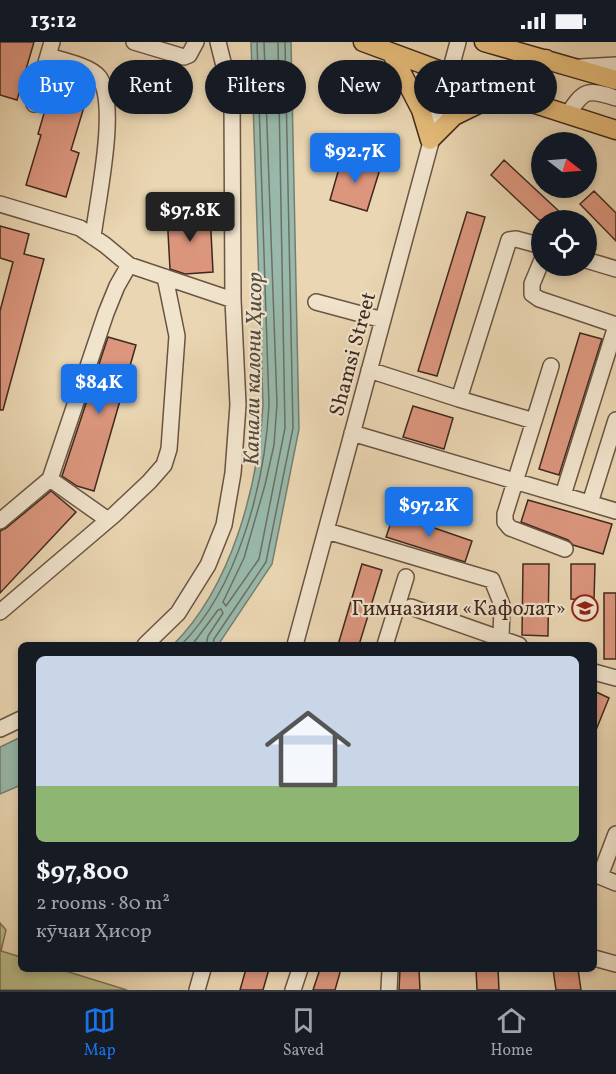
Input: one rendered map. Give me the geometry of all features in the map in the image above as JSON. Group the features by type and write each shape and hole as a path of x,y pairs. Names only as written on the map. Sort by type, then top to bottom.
{"main road":[{"path":"363,42 414,61"},
{"path":"484,42 510,46 616,80"},
{"path":"392,54 421,110 430,140 457,114"},
{"path":"557,111 616,130"}],"street":[{"path":"134,42 152,45 184,57 189,55 196,42"},
{"path":"148,642 178,613 208,565 224,525 233,473 238,405 233,300 232,98 218,42"},
{"name":"Shamsi Street","path":"454,60 458,42"},
{"path":"50,49 98,75 105,88 108,127 93,237"},
{"path":"573,67 616,65"},
{"path":"568,114 577,100 588,92 598,92 616,98"},
{"name":"Shamsi Street","path":"296,642 438,114"},
{"path":"0,204 80,228 129,265 233,300"},
{"path":"459,399 509,240 516,239 531,243"},
{"path":"597,263 616,269"},
{"path":"0,521 50,479 106,313 129,265"},
{"path":"535,276 532,284 532,294 539,299 616,326 563,495"},
{"path":"0,612 108,520 164,465 169,449 177,336 165,277"},
{"path":"316,302 383,320"},
{"path":"551,366 505,514 505,522 510,528 565,549"},
{"path":"369,370 534,421"},
{"path":"590,503 616,420"},
{"path":"352,433 616,511"},
{"path":"50,479 108,520"},
{"path":"327,531 492,579 499,592 508,642 411,607"},
{"path":"386,642 406,577"},
{"path":"597,673 616,678"},
{"path":"0,729 18,720"},
{"path":"616,834 597,875 616,884"},
{"path":"597,959 616,964"},
{"path":"197,990 202,972"},
{"path":"293,990 299,972"},
{"path":"389,990 390,972"}],"green space":[{"path":"0,923 6,930 1,951 18,956 18,972 69,972 127,990 0,990"}],"water":[{"path":"251,42 291,42 291,60 252,60"},
{"path":"253,114 292,114 299,429 272,564 220,642 176,642 194,621 226,564 248,501 260,436 263,405"},
{"path":"18,738 18,786 0,794 0,747"}],"building":[{"path":"0,42 34,42 29,60 18,60 17,100 0,95"},
{"path":"44,114 82,114 71,150 79,153 66,197 26,185 41,135 38,134"},
{"path":"342,158 380,169 367,211 330,200"},
{"path":"504,160 531,185 531,198 545,198 558,210 531,210 531,212 491,175"},
{"path":"597,194 616,213 616,241 597,221 597,210 586,210 580,204 586,198 597,198"},
{"path":"210,212 213,272 185,274 170,269 167,214"},
{"path":"467,212 485,217 437,376 418,371"},
{"path":"0,226 29,234 24,254 44,259 3,410 0,410 0,311 13,262 0,258"},
{"path":"580,333 602,339 559,475 539,469"},
{"path":"108,337 136,345 94,491 77,486 62,476"},
{"path":"413,406 453,418 444,449 403,437"},
{"path":"51,491 76,512 0,593 0,531"},
{"path":"528,500 612,524 603,554 573,545 568,540 521,522"},
{"path":"394,514 472,541 465,562 386,537"},
{"path":"362,564 382,570 360,642 339,642"},
{"path":"523,564 549,564 548,636 522,635"},
{"path":"571,564 595,564 594,600 571,599"},
{"path":"604,593 616,593 616,659 604,659"},
{"path":"597,692 609,698 597,728"},
{"path":"245,972 268,972 263,990 240,990"},
{"path":"319,972 340,972 335,990 313,990"},
{"path":"400,972 419,972 420,990 399,990"},
{"path":"476,972 498,972 499,990 477,990"},
{"path":"553,972 578,972 581,990 556,990"}],"place":[{"name":"Гимназияи «Кафолат»","path":"585,608"}],"water label":[{"name":"Канали калони Ҳисор","path":"252,369"}]}
